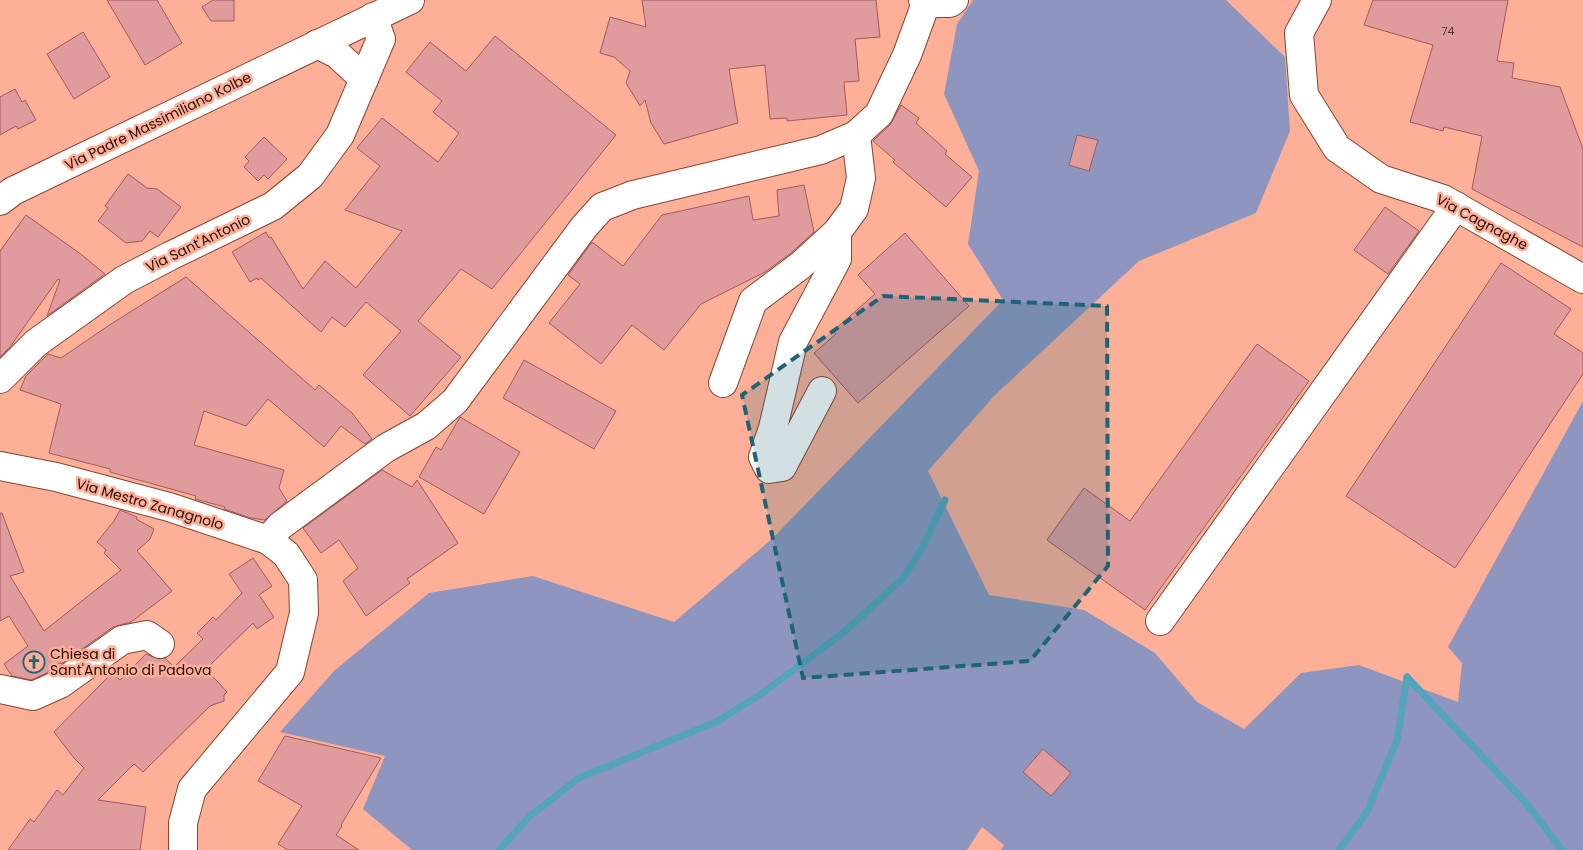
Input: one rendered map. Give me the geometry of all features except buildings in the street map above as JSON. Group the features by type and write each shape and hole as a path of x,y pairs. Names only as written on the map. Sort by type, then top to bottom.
{"street":[{"path":"317,44 410,0"},
{"path":"268,540 288,520 386,448 426,426 455,401 584,227 602,207 634,196 821,150 856,136 879,114 907,55 925,1 950,3 954,0"},
{"name":"Via Cagnaghe","path":"1317,0 1298,33 1304,95 1337,148 1381,179 1443,199 1583,279"},
{"name":"Via Sant'Antonio","path":"0,379 36,343 124,280 273,206 310,176 340,134 381,39 373,17"},
{"path":"317,44 337,54 364,79"},
{"name":"Via Padre Massimiliano Kolbe","path":"0,201 13,191 317,44"},
{"path":"723,383 753,301 800,265 837,232 854,209 861,178 856,136"},
{"path":"1160,621 1456,206"},
{"path":"822,391 782,467 769,469 763,457 793,342 837,259 837,232"},
{"name":"Via Mestro Zanagnolo","path":"0,466 56,477 169,506 268,540 286,554 302,580 304,613 290,672 192,789 183,823 183,850"},
{"path":"0,689 33,696 60,684 122,640 147,635 160,644"}],"highlighted area":[{"path":"883,296 1107,306 1108,566 1030,661 803,678 742,395"}],"shaded area":[{"path":"973,0 1226,0 1285,57 1290,131 1256,213 1139,261 994,396 928,471 989,595 1084,610 1155,653 1197,702 1244,729 1301,673 1359,665 1458,702 1462,663 1448,647 1583,401 1583,850 1001,850 1004,845 982,827 967,850 412,850 363,809 385,756 280,732 335,670 429,593 533,576 674,622 773,538 1003,300 968,244 979,171 944,94 957,24"}],"waterway":[{"path":"499,850 530,816 579,778 718,721 761,694 843,633 904,577 922,548 945,500"},
{"path":"1407,677 1527,804 1562,850"},
{"path":"1339,850 1367,812 1397,740 1407,677"}],"place":[{"name":"Chiesa di Sant'Antonio di Padova","path":"34,662"}]}
